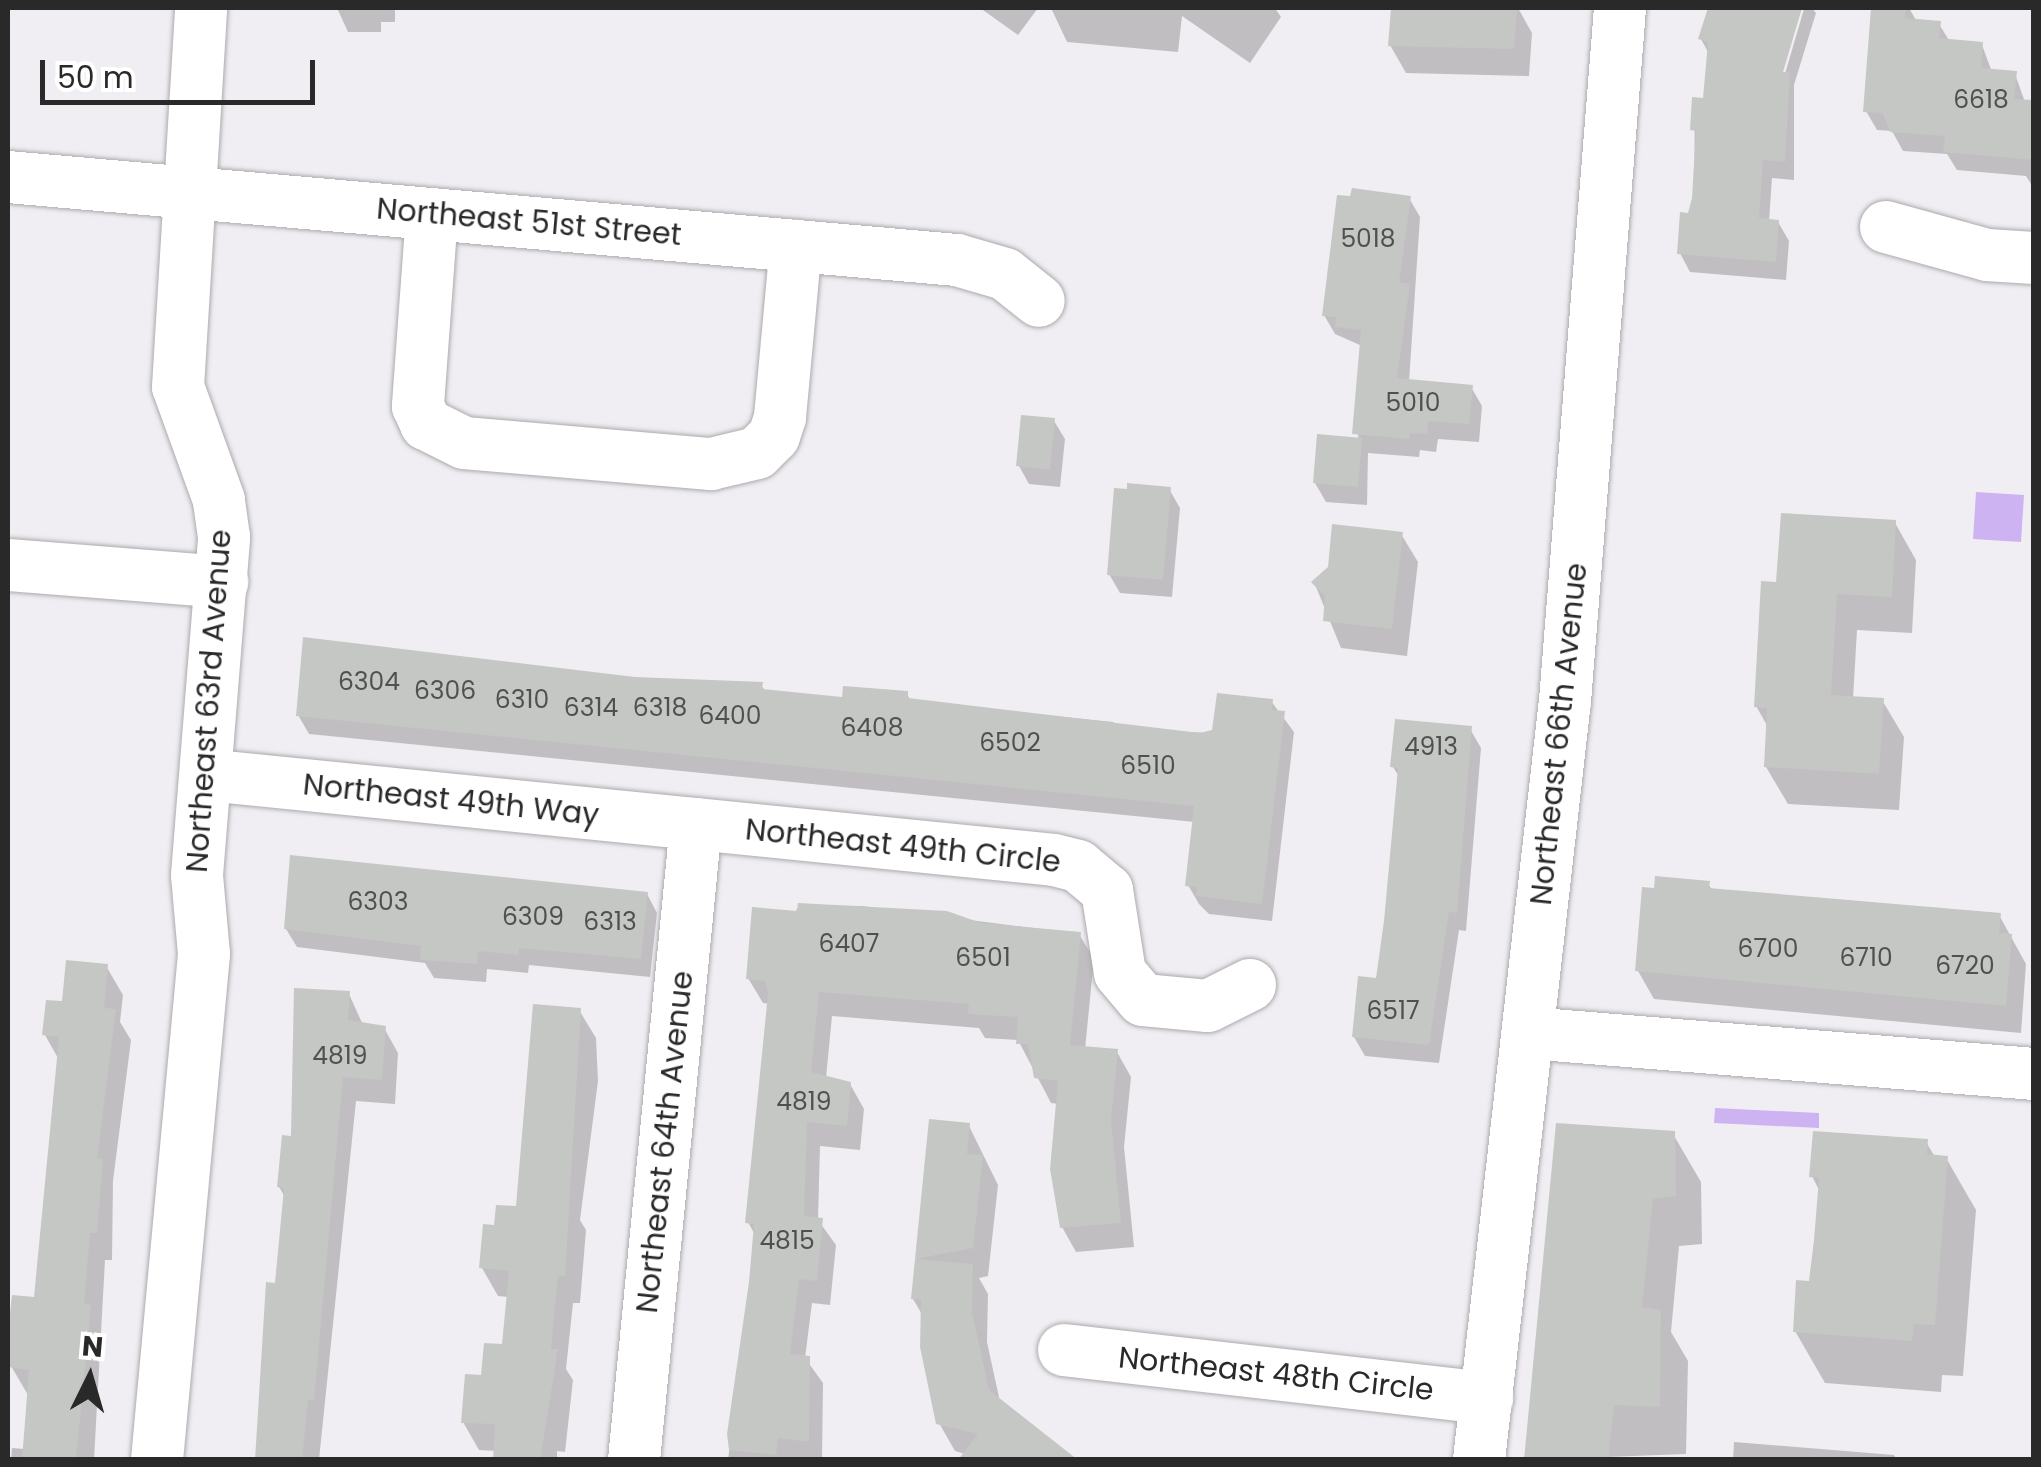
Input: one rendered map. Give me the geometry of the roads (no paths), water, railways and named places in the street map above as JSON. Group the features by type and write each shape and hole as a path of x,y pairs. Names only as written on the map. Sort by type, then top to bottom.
{"street":[{"name":"Northeast 63rd Avenue","path":"156,1460 204,954 197,875 222,582 219,500 178,387 201,8"},
{"name":"Northeast 66th Avenue","path":"1479,1460 1565,693 1620,8"},
{"name":"Northeast 51st Street","path":"8,177 983,265 1039,301"},
{"path":"432,214 418,406 426,424 464,444 711,464 757,453 774,436 780,417 796,246"},
{"path":"1886,228 1987,255 2034,258"},
{"path":"8,566 222,582"},
{"name":"Northeast 49th Way","path":"206,775 696,824"},
{"name":"Northeast 49th Circle","path":"696,824 1078,866 1107,890 1120,973 1142,1000 1208,1006 1250,984"},
{"name":"Northeast 64th Avenue","path":"634,1460 696,824"},
{"path":"1528,1033 2034,1074"},
{"name":"Northeast 48th Circle","path":"1064,1350 1487,1398"}]}
